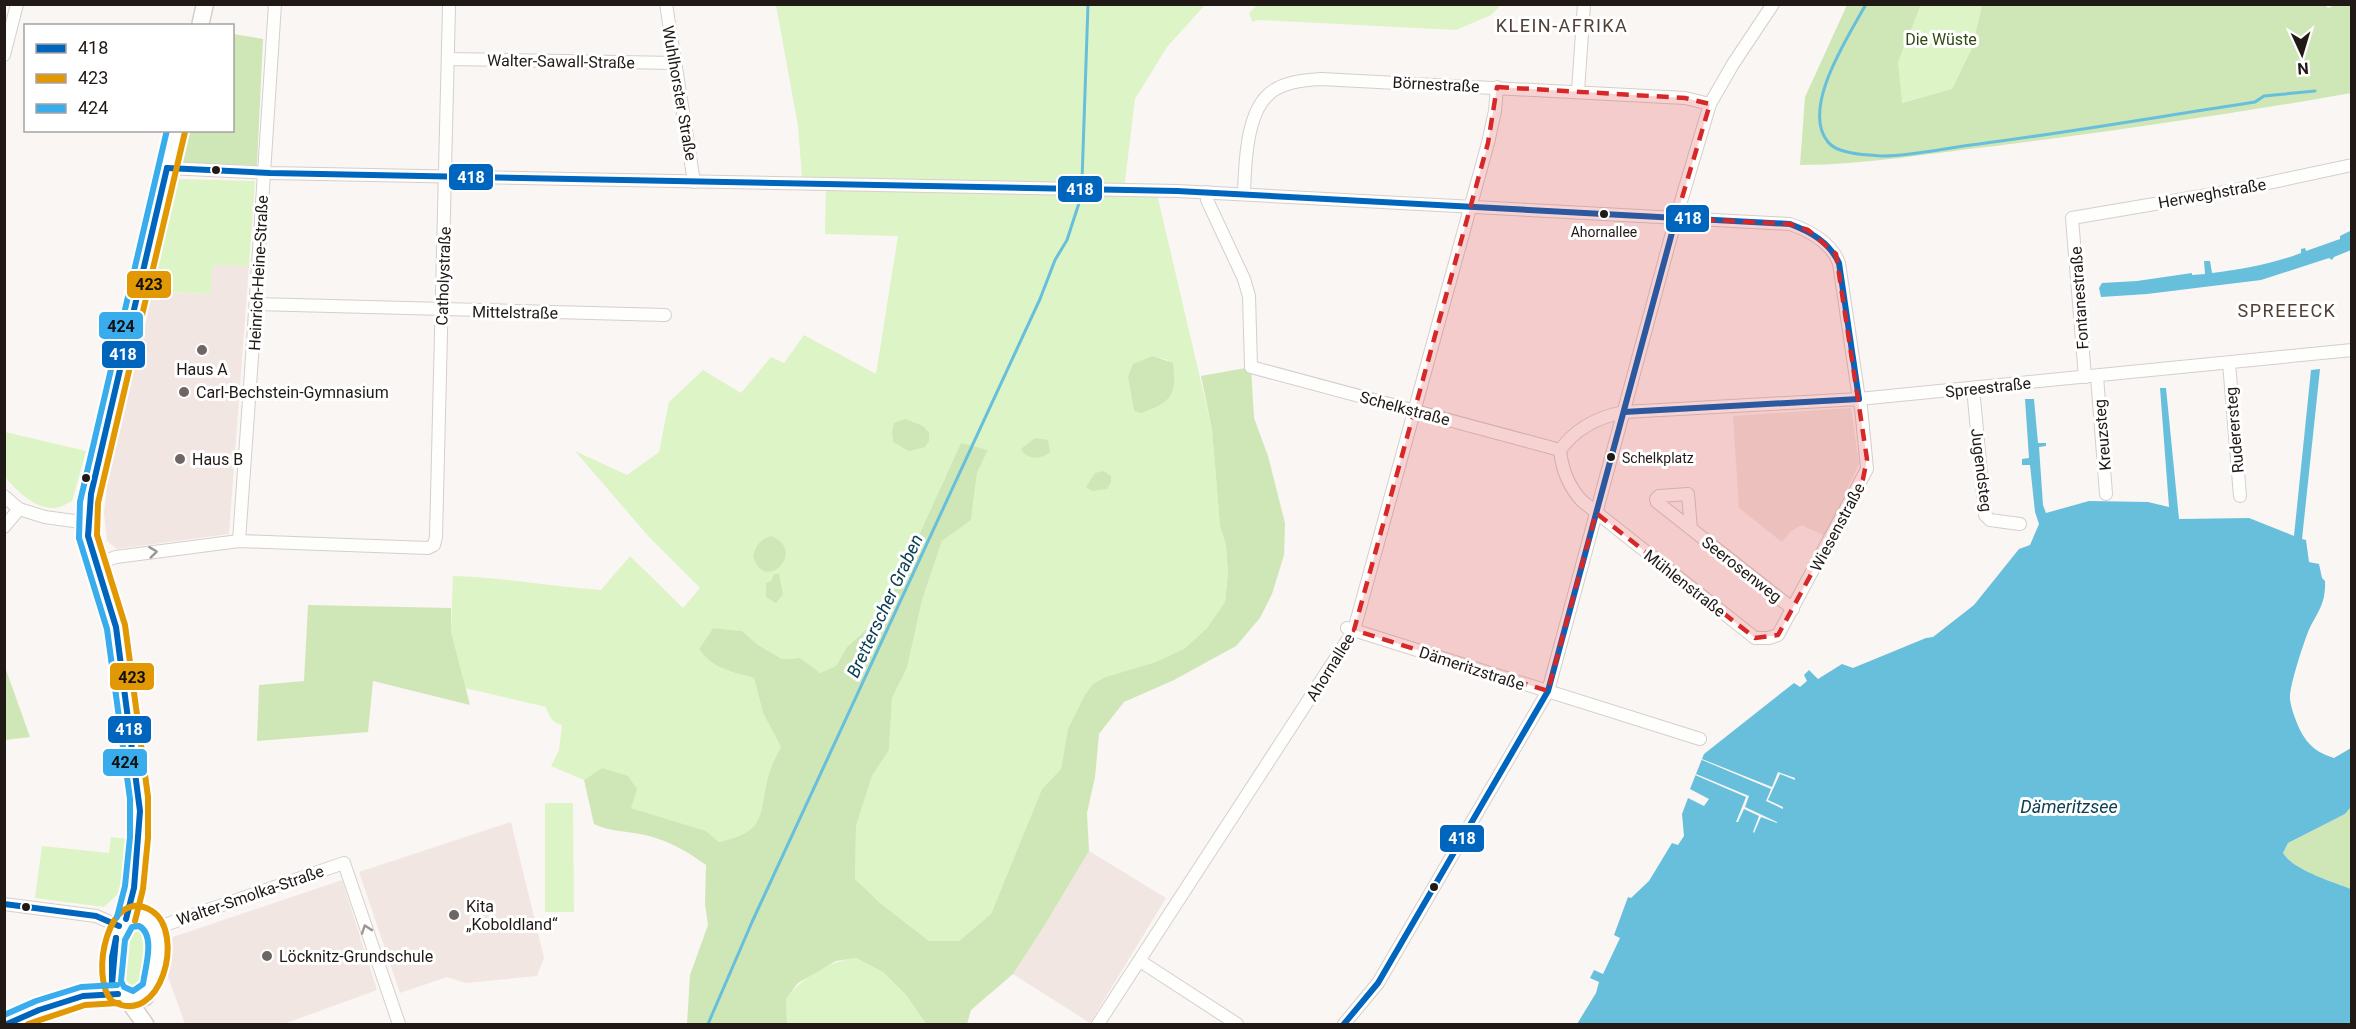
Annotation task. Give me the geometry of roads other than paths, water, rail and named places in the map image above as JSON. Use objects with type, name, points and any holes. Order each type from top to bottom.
[{"type":"main road","points":[[200,24],[205,4]]},
{"type":"main road","points":[[7,1024],[39,1010],[83,996],[123,997],[138,1000],[146,996],[154,982],[158,940],[136,923],[130,897],[134,888],[140,816],[116,627],[88,536],[88,523],[91,494],[176,132]]},
{"type":"main road","points":[[136,923],[116,935],[112,977],[113,987],[135,1008],[145,1024]]},
{"type":"main road","points":[[83,996],[90,989],[112,977]]},
{"type":"main road","points":[[146,996],[149,1024]]},
{"type":"street","points":[[4,55],[17,4]]},
{"type":"street","name":"Heinrich-Heine-Straße","points":[[239,542],[275,4]]},
{"type":"street","name":"Wuhlhorster Straße","points":[[666,4],[694,182]]},
{"type":"street","points":[[1578,91],[1584,4]]},
{"type":"street","points":[[1344,1024],[1378,983],[1548,691],[1676,218],[1710,104],[1768,6]]},
{"type":"street","name":"Catholystraße","points":[[239,542],[428,548],[434,545],[440,448],[449,7]]},
{"type":"street","name":"Walter-Sawall-Straße","points":[[448,59],[675,63]]},
{"type":"street","name":"Börnestraße","points":[[1244,193],[1246,150],[1259,107],[1267,95],[1283,86],[1305,80],[1578,91],[1685,98],[1710,104]]},
{"type":"street","name":"Ahornallee","points":[[1098,1024],[1350,629],[1488,143],[1495,111],[1497,87]]},
{"type":"street","name":"Herweghstraße","points":[[2072,218],[2242,189],[2352,165]]},
{"type":"street","points":[[167,168],[263,173],[1093,188],[1244,193],[1676,218]]},
{"type":"street","name":"Schelkstraße","points":[[1207,192],[1208,201],[1244,279],[1249,296],[1251,367],[1560,450]]},
{"type":"street","name":"Wiesenstraße","points":[[1676,218],[1790,225],[1808,230],[1836,254],[1839,263],[1867,469],[1794,609],[1778,635]]},
{"type":"street","name":"Fontanestraße","points":[[2072,218],[2091,377]]},
{"type":"street","name":"Mittelstraße","points":[[256,304],[665,315]]},
{"type":"street","name":"Spreestraße","points":[[1624,412],[1859,399],[2352,350]]},
{"type":"street","name":"Ruderersteg","points":[[2229,363],[2240,496]]},
{"type":"street","name":"Kreuzsteg","points":[[2091,377],[2106,494]]},
{"type":"street","name":"Jugendsteg","points":[[1973,388],[1985,516],[1990,520],[2020,524]]},
{"type":"street","points":[[1596,513],[1582,501],[1569,484],[1560,450],[1569,438],[1584,427],[1601,418],[1624,412]]},
{"type":"street","points":[[4,496],[19,509],[45,517],[88,523]]},
{"type":"street","points":[[4,526],[19,509]]},
{"type":"street","name":"Mühlenstraße","points":[[1596,513],[1755,638],[1769,638],[1778,635]]},
{"type":"street","name":"Seerosenweg","points":[[1691,529],[1794,609]]},
{"type":"street","points":[[96,564],[116,557],[239,542]]},
{"type":"street","name":"Dämeritzstraße","points":[[1350,629],[1700,738]]},
{"type":"street","name":"Walter-Smolka-Straße","points":[[136,923],[344,863],[399,1024]]},
{"type":"street","points":[[4,904],[136,923]]},
{"type":"street","points":[[1140,961],[1237,1024]]},
{"type":"water","points":[[2350,231],[2351,250],[2332,260],[2329,258],[2261,280],[2147,294],[2101,297],[2099,288],[2102,283],[2137,281],[2192,273],[2192,275],[2205,274],[2204,261],[2210,261],[2212,273],[2257,266],[2301,253],[2301,249],[2305,248],[2306,251],[2340,239],[2340,236]]},
{"type":"water","name":"Dämeritzsee","points":[[2320,369],[2302,539],[2306,540],[2309,562],[2319,564],[2322,578],[2325,581],[2325,589],[2320,608],[2308,632],[2300,656],[2290,699],[2300,730],[2314,748],[2334,758],[2351,748],[2351,807],[2345,814],[2288,843],[2283,853],[2304,870],[2351,889],[2351,1024],[1577,1024],[1596,993],[1599,982],[1590,978],[1594,970],[1603,974],[1620,938],[1614,935],[1628,897],[1631,898],[1649,881],[1672,843],[1678,845],[1684,836],[1682,814],[1688,798],[1704,806],[1709,799],[1690,789],[1704,754],[1794,683],[1800,687],[1807,681],[1804,675],[1809,670],[1818,679],[1842,664],[1853,668],[1933,637],[1974,605],[2019,549],[2030,545],[2039,524],[2035,512],[2030,465],[2022,465],[2022,459],[2029,458],[2025,399],[2034,399],[2038,443],[2046,443],[2046,446],[2039,447],[2043,505],[2046,513],[2089,501],[2148,502],[2169,507],[2160,388],[2166,388],[2179,519],[2249,518],[2294,536],[2311,370]]},
{"type":"waterway","name":"Bretterscher Graben","points":[[1082,181],[1088,4]]},
{"type":"waterway","points":[[1866,4],[1830,72],[1823,92],[1820,111],[1821,128],[1828,142],[1839,150],[1854,154],[1895,156],[1919,153],[2255,102],[2264,96],[2315,91]]},
{"type":"waterway","name":"Bretterscher Graben","points":[[708,1024],[752,922],[1040,299],[1055,260],[1067,240],[1081,197]]},
{"type":"place","name":"Ahornallee","points":[[1604,214]]},
{"type":"place","name":"Haus A","points":[[202,350]]},
{"type":"place","name":"Carl-Bechstein-Gymnasium","points":[[184,392]]},
{"type":"place","name":"Schelkplatz","points":[[1611,457]]},
{"type":"place","name":"Haus B","points":[[180,459]]},
{"type":"place","name":"Kita „Koboldland“","points":[[454,915]]},
{"type":"place","name":"Löcknitz-Grundschule","points":[[267,956]]},
{"type":"district","name":"KLEIN-AFRIKA","points":[[1562,26]]},
{"type":"district","name":"SPREEECK","points":[[2287,311]]},
{"type":"park label","name":"Die Wüste","points":[[1941,39]]}]
